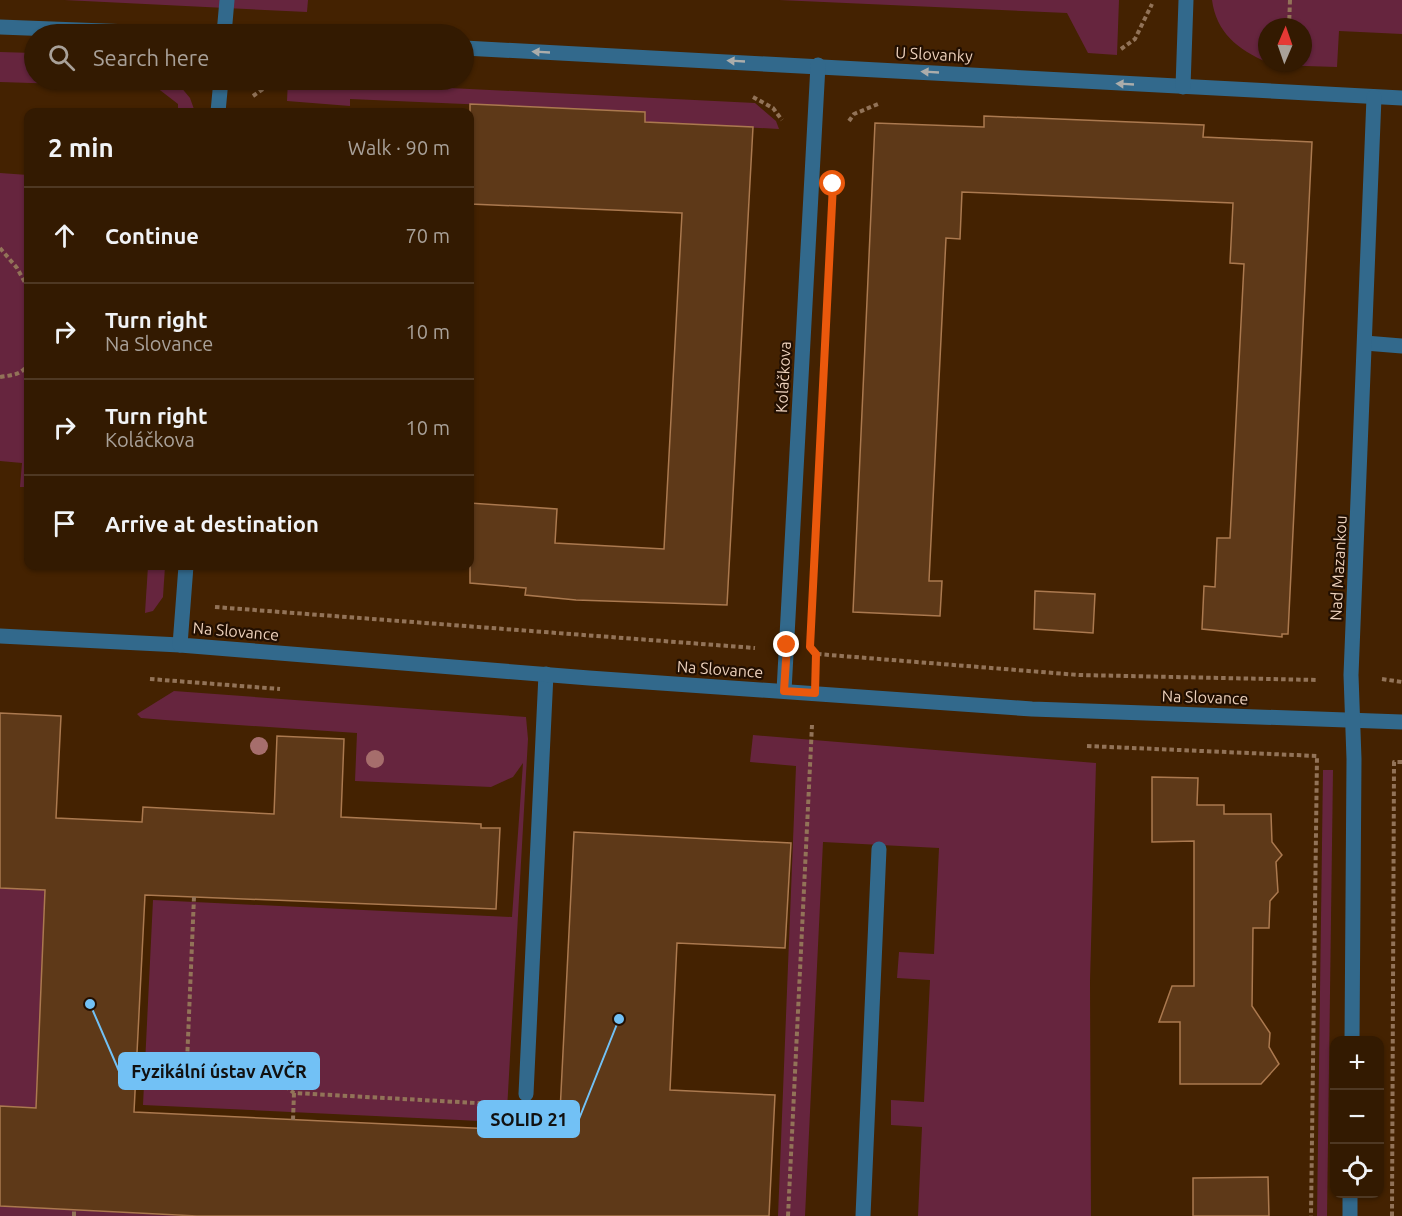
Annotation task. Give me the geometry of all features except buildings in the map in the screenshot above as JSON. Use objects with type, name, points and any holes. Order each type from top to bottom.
[{"type":"street","points":[[225,24],[227,0]]},
{"type":"street","points":[[1183,87],[1186,0]]},
{"type":"street","points":[[0,27],[24,28]]},
{"type":"street","name":"U Slovanky","points":[[474,48],[818,65],[1402,99]]},
{"type":"street","name":"Koláčkova","points":[[784,691],[818,65]]},
{"type":"street","points":[[218,108],[220,90]]},
{"type":"street","name":"Nad Mazankou","points":[[1352,1036],[1353,720],[1351,675],[1374,97]]},
{"type":"street","points":[[1365,343],[1402,346]]},
{"type":"street","points":[[180,645],[186,570]]},
{"type":"street","name":"Na Slovance","points":[[0,636],[180,645],[1032,709],[1402,722]]},
{"type":"street","points":[[526,1095],[546,674]]},
{"type":"street","points":[[863,1216],[879,849]]},
{"type":"street","points":[[1350,1198],[1350,1216]]},
{"type":"path","points":[[1121,49],[1135,39],[1153,0]]},
{"type":"path","points":[[1289,18],[1290,0]]},
{"type":"path","points":[[250,104],[253,95],[261,90]]},
{"type":"path","points":[[752,96],[773,108],[783,123]]},
{"type":"path","points":[[843,130],[854,114],[884,101]]},
{"type":"path","points":[[0,248],[17,268],[24,281]]},
{"type":"path","points":[[0,376],[15,375],[24,369]]},
{"type":"path","points":[[216,607],[758,648]]},
{"type":"path","points":[[788,1216],[815,693],[816,654],[810,647]]},
{"type":"path","points":[[816,654],[1079,675],[1316,682],[1325,674]]},
{"type":"path","points":[[1373,676],[1402,682]]},
{"type":"path","points":[[800,724],[824,726]]},
{"type":"path","points":[[1075,745],[1317,756],[1311,1216]]},
{"type":"path","points":[[1392,1216],[1394,762],[1402,762]]},
{"type":"path","points":[[194,897],[187,1062],[258,1066],[294,1093],[502,1105]]},
{"type":"path","points":[[293,1120],[294,1093]]},
{"type":"path","points":[[74,1210],[74,1216]]},
{"type":"shaded area","points":[[64,0],[308,0],[307,12]]},
{"type":"shaded area","points":[[779,0],[1119,0],[1117,55],[1088,53],[1067,13]]},
{"type":"shaded area","points":[[1212,0],[1402,0],[1402,34],[1339,31],[1337,67],[1312,66],[1312,18],[1258,18],[1258,58],[1238,46],[1230,38],[1218,22]]},
{"type":"shaded area","points":[[0,52],[24,53],[24,83],[0,82]]},
{"type":"shaded area","points":[[474,89],[755,103],[776,121],[779,129],[645,122],[645,112],[350,99],[350,106],[287,101],[288,90]]},
{"type":"shaded area","points":[[160,90],[183,90],[190,98],[194,108],[178,108],[178,104]]},
{"type":"shaded area","points":[[0,173],[24,175],[24,487],[20,487],[22,463],[0,461]]},
{"type":"shaded area","points":[[148,570],[165,570],[163,597],[153,611],[145,613]]},
{"type":"shaded area","points":[[174,691],[526,717],[528,739],[501,1216],[501,1122],[143,1105],[153,900],[512,917],[523,763],[513,777],[491,787],[355,781],[357,733],[141,718],[137,714]]},
{"type":"shaded area","points":[[753,735],[1096,763],[1090,981],[1091,1216],[918,1216],[922,1127],[891,1125],[891,1100],[924,1102],[930,980],[897,978],[899,952],[934,954],[939,848],[823,842],[805,1216],[778,1216],[796,766],[750,762]]},
{"type":"shaded area","points":[[1323,770],[1333,770],[1327,1216],[1317,1216]]},
{"type":"shaded area","points":[[0,888],[46,890],[36,1108],[0,1106]]},
{"type":"shaded area","points":[[0,1206],[189,1216],[0,1216]]},
{"type":"place","name":"Fyzikální ústav AVČR","points":[[90,1004]]},
{"type":"place","name":"SOLID 21","points":[[619,1019]]},
{"type":"route","points":[[787,645],[784,691],[815,693],[816,654],[810,647],[833,184]]}]
